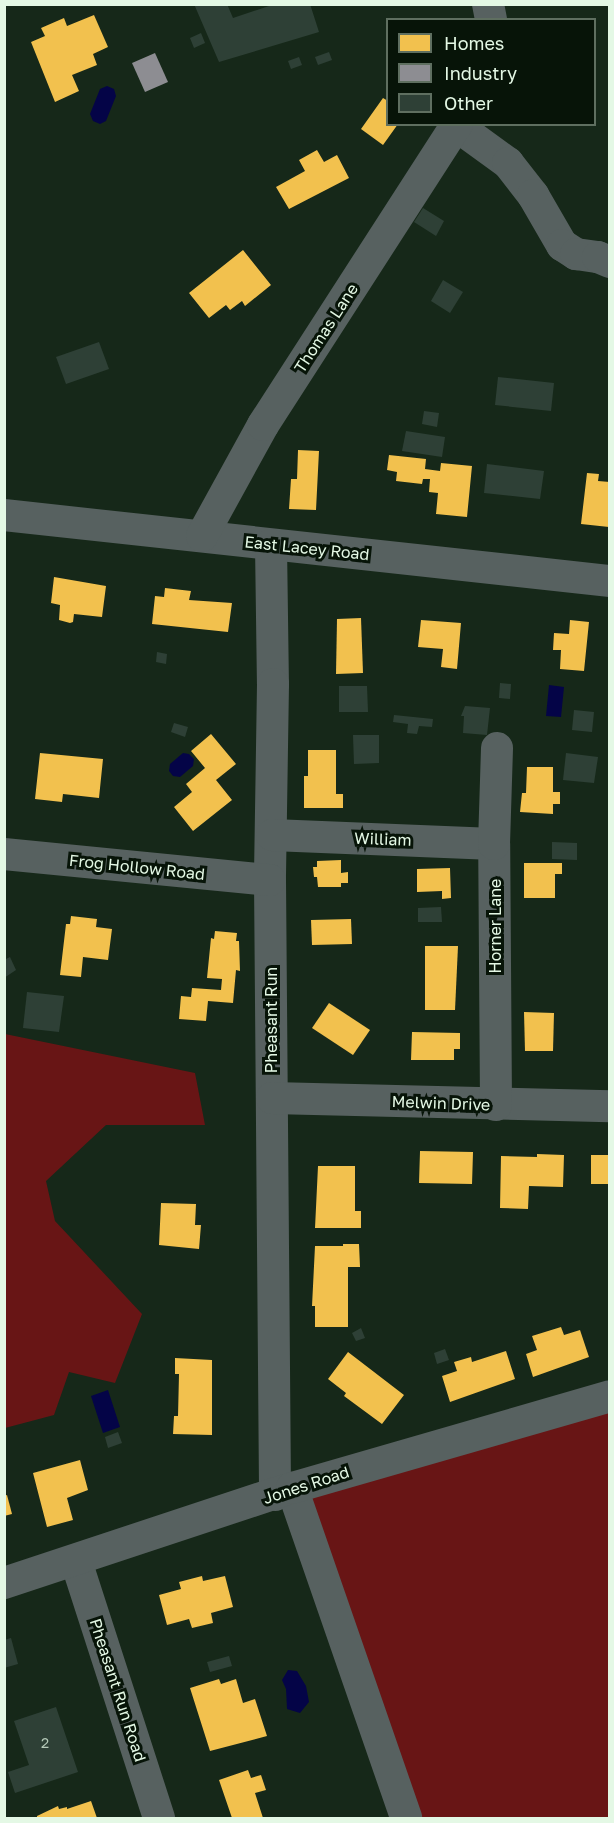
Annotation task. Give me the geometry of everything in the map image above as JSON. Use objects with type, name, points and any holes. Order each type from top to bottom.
[{"type":"street","name":"Thomas Lane","points":[[201,536],[263,425],[456,126]]},
{"type":"street","points":[[458,126],[508,163],[533,195],[562,245],[576,254],[598,257],[609,262]]},
{"type":"street","name":"East Lacey Road","points":[[4,515],[609,581]]},
{"type":"street","name":"Pheasant Run","points":[[271,544],[272,1098],[284,1492],[406,1818]]},
{"type":"street","name":"Horner Lane","points":[[496,1105],[494,844],[497,747]]},
{"type":"street","name":"William","points":[[272,835],[494,844]]},
{"type":"street","name":"Frog Hollow Road","points":[[4,854],[270,880]]},
{"type":"street","name":"Melwin Drive","points":[[272,1098],[609,1107]]},
{"type":"street","name":"Jones Road","points":[[4,1583],[284,1492],[609,1396]]},
{"type":"street","name":"Pheasant Run Road","points":[[76,1561],[159,1818]]},
{"type":"shaded area","points":[[107,86],[114,89],[116,96],[106,121],[100,124],[93,121],[90,114],[100,89]]},
{"type":"shaded area","points":[[549,685],[564,687],[561,717],[546,716]]},
{"type":"shaded area","points":[[183,753],[189,754],[194,759],[193,766],[180,777],[173,776],[169,771],[170,764]]},
{"type":"shaded area","points":[[5,1034],[195,1073],[205,1125],[106,1125],[46,1181],[55,1221],[142,1314],[115,1383],[69,1372],[54,1415],[5,1428]]},
{"type":"shaded area","points":[[108,1390],[120,1427],[103,1433],[91,1396]]},
{"type":"shaded area","points":[[609,1397],[609,1818],[395,1818],[283,1491]]},
{"type":"shaded area","points":[[288,1670],[297,1671],[306,1686],[309,1702],[300,1713],[287,1709],[286,1689],[282,1680]]},
{"type":"building: Homes","points":[[94,15],[108,47],[93,54],[97,65],[72,75],[79,91],[55,102],[31,42],[45,36],[41,28],[64,18],[67,26]]},
{"type":"building: Homes","points":[[383,98],[386,100],[386,126],[397,126],[383,145],[361,129]]},
{"type":"building: Homes","points":[[317,150],[324,162],[337,155],[349,178],[289,209],[276,187],[305,171],[299,160]]},
{"type":"building: Homes","points":[[243,250],[271,285],[245,306],[242,301],[230,310],[226,305],[209,318],[189,293]]},
{"type":"building: Homes","points":[[298,450],[319,451],[316,510],[289,509],[291,479],[297,479]]},
{"type":"building: Homes","points":[[389,455],[426,459],[425,469],[440,471],[441,463],[472,466],[467,517],[436,514],[438,493],[429,492],[430,479],[423,479],[422,484],[396,481],[397,472],[387,470]]},
{"type":"building: Homes","points":[[587,473],[599,474],[598,481],[610,482],[609,527],[581,524]]},
{"type":"building: Homes","points":[[54,577],[106,586],[102,617],[74,614],[73,622],[59,620],[60,605],[51,603]]},
{"type":"building: Homes","points":[[165,588],[191,591],[189,600],[232,603],[228,632],[152,624],[155,596],[164,597]]},
{"type":"building: Homes","points":[[361,618],[363,673],[336,674],[337,619]]},
{"type":"building: Homes","points":[[421,620],[461,623],[457,669],[441,667],[443,649],[418,647]]},
{"type":"building: Homes","points":[[570,620],[589,622],[584,671],[560,669],[561,650],[553,650],[554,633],[569,634]]},
{"type":"building: Homes","points":[[211,734],[236,764],[216,780],[232,800],[193,831],[174,807],[192,792],[186,784],[205,768],[191,751]]},
{"type":"building: Homes","points":[[308,750],[336,750],[336,794],[343,794],[343,808],[304,808],[304,776],[308,776]]},
{"type":"building: Homes","points":[[40,753],[103,759],[99,798],[63,794],[62,802],[35,799]]},
{"type":"building: Homes","points":[[527,767],[553,767],[553,792],[560,792],[560,804],[553,804],[553,814],[520,812],[522,793],[526,793]]},
{"type":"building: Homes","points":[[341,860],[341,873],[348,872],[348,883],[341,883],[341,887],[318,887],[313,867],[317,867],[317,861]]},
{"type":"building: Homes","points":[[524,863],[562,863],[562,874],[555,874],[555,898],[524,898]]},
{"type":"building: Homes","points":[[450,868],[451,898],[442,899],[442,891],[417,892],[417,869]]},
{"type":"building: Homes","points":[[71,916],[97,919],[96,927],[112,929],[108,960],[83,957],[81,977],[60,975],[66,924],[70,924]]},
{"type":"building: Homes","points":[[351,919],[352,944],[312,945],[311,920]]},
{"type":"building: Homes","points":[[215,931],[237,933],[236,941],[239,941],[240,971],[236,970],[233,1003],[208,1001],[206,1021],[179,1019],[181,996],[191,997],[192,988],[221,990],[222,979],[207,978],[211,938],[214,939]]},
{"type":"building: Homes","points":[[425,946],[458,946],[455,1010],[425,1010]]},
{"type":"building: Homes","points":[[329,1003],[370,1030],[353,1055],[312,1028]]},
{"type":"building: Homes","points":[[524,1012],[554,1013],[553,1051],[525,1051]]},
{"type":"building: Homes","points":[[412,1032],[460,1033],[460,1049],[454,1049],[454,1060],[411,1060]]},
{"type":"building: Homes","points":[[420,1151],[473,1152],[472,1184],[419,1183]]},
{"type":"building: Homes","points":[[537,1154],[564,1155],[563,1187],[529,1186],[528,1209],[500,1208],[501,1156],[537,1157]]},
{"type":"building: Homes","points":[[591,1155],[610,1155],[610,1184],[591,1184]]},
{"type":"building: Homes","points":[[318,1166],[355,1166],[355,1211],[361,1211],[361,1228],[315,1228]]},
{"type":"building: Homes","points":[[161,1203],[196,1204],[195,1225],[201,1225],[199,1249],[159,1245]]},
{"type":"building: Homes","points":[[343,1244],[359,1244],[360,1267],[348,1267],[348,1327],[315,1327],[315,1306],[312,1306],[315,1246],[343,1246]]},
{"type":"building: Homes","points":[[561,1327],[564,1335],[580,1330],[589,1357],[533,1377],[526,1354],[537,1350],[532,1336]]},
{"type":"building: Homes","points":[[506,1351],[515,1379],[450,1402],[442,1376],[457,1371],[454,1362],[471,1357],[472,1362]]},
{"type":"building: Homes","points":[[348,1352],[404,1395],[382,1424],[344,1396],[346,1393],[328,1379]]},
{"type":"building: Homes","points":[[175,1358],[212,1360],[212,1435],[173,1434],[174,1416],[178,1416],[179,1374],[175,1374]]},
{"type":"building: Homes","points":[[80,1460],[88,1490],[67,1498],[73,1520],[47,1527],[33,1473]]},
{"type":"building: Homes","points":[[7,1495],[12,1514],[4,1516],[4,1496]]},
{"type":"building: Homes","points":[[202,1576],[203,1581],[225,1576],[233,1607],[211,1613],[213,1623],[192,1628],[189,1619],[167,1625],[159,1595],[181,1589],[179,1582]]},
{"type":"building: Homes","points":[[219,1679],[221,1684],[236,1679],[243,1703],[255,1699],[267,1736],[210,1751],[190,1688]]},
{"type":"building: Homes","points":[[248,1770],[251,1778],[261,1775],[266,1790],[255,1793],[263,1818],[232,1818],[219,1780]]},
{"type":"building: Homes","points":[[91,1801],[97,1818],[37,1818],[58,1806],[59,1809],[67,1807],[67,1809]]},
{"type":"building: Industry","points":[[155,53],[168,82],[145,92],[132,63]]},
{"type":"building: Other","points":[[194,4],[227,4],[233,18],[275,4],[310,4],[319,32],[219,62]]},
{"type":"building: Other","points":[[201,33],[205,43],[194,48],[190,38]]},
{"type":"building: Other","points":[[329,52],[332,60],[318,65],[315,57]]},
{"type":"building: Other","points":[[299,57],[302,65],[291,69],[288,61]]},
{"type":"building: Other","points":[[423,208],[444,221],[436,236],[414,222]]},
{"type":"building: Other","points":[[443,280],[463,292],[450,313],[431,301]]},
{"type":"building: Other","points":[[99,342],[109,369],[66,384],[56,357]]},
{"type":"building: Other","points":[[498,377],[554,383],[551,411],[495,405]]},
{"type":"building: Other","points":[[424,411],[439,413],[437,427],[422,424]]},
{"type":"building: Other","points":[[406,431],[445,437],[442,457],[402,451]]},
{"type":"building: Other","points":[[487,464],[544,471],[540,499],[484,493]]},
{"type":"building: Other","points":[[157,652],[167,654],[166,664],[156,662]]},
{"type":"building: Other","points":[[500,683],[511,684],[510,699],[499,698]]},
{"type":"building: Other","points":[[339,686],[367,686],[368,712],[339,712]]},
{"type":"building: Other","points":[[465,706],[490,708],[487,735],[463,733],[464,716],[461,716]]},
{"type":"building: Other","points":[[574,710],[594,712],[592,732],[572,730]]},
{"type":"building: Other","points":[[394,715],[433,719],[432,727],[419,726],[417,734],[407,733],[408,724],[393,722]]},
{"type":"building: Other","points":[[174,723],[188,727],[185,737],[171,732]]},
{"type":"building: Other","points":[[353,735],[379,735],[379,763],[354,764]]},
{"type":"building: Other","points":[[566,753],[598,757],[594,783],[563,780]]},
{"type":"building: Other","points":[[552,842],[577,843],[577,860],[552,859]]},
{"type":"building: Other","points":[[441,907],[442,922],[418,922],[418,908]]},
{"type":"building: Other","points":[[10,957],[16,970],[4,978],[4,960]]},
{"type":"building: Other","points":[[27,992],[64,996],[59,1032],[23,1028]]},
{"type":"building: Other","points":[[361,1328],[365,1338],[356,1341],[352,1333]]},
{"type":"building: Other","points":[[445,1349],[449,1360],[437,1364],[434,1353]]},
{"type":"building: Other","points":[[118,1432],[122,1443],[108,1448],[105,1437]]},
{"type":"building: Other","points":[[11,1638],[18,1664],[4,1668],[4,1640]]},
{"type":"building: Other","points":[[229,1656],[232,1666],[210,1672],[207,1662]]},
{"type":"building: Other","points":[[56,1707],[78,1772],[15,1793],[8,1772],[29,1765],[14,1721]]}]
